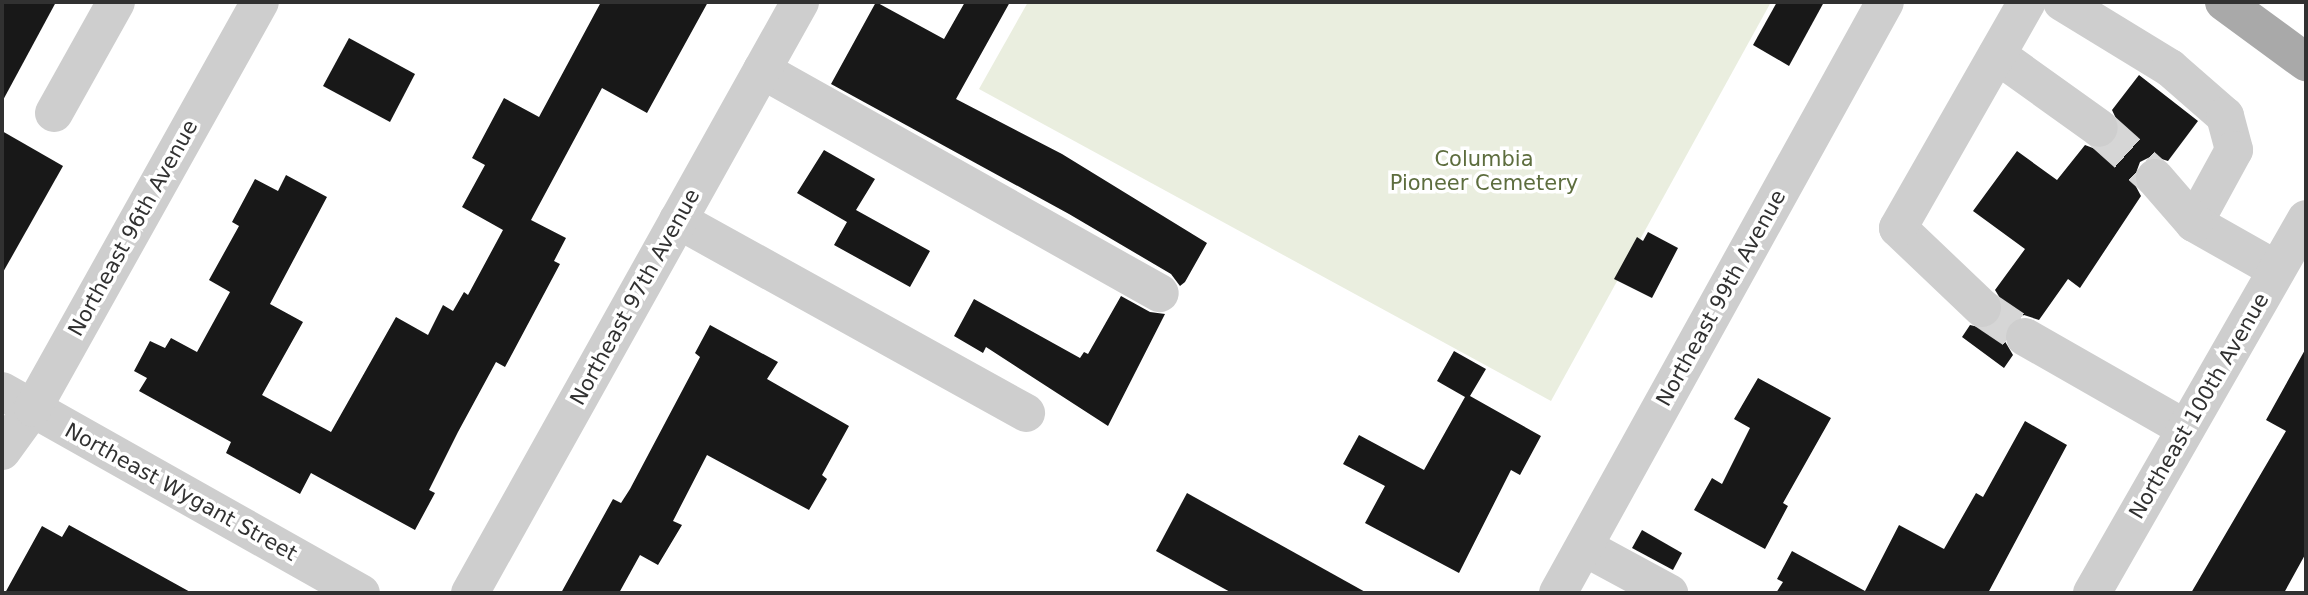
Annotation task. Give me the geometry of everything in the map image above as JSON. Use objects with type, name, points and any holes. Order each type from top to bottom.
[{"type":"main road","points":[[2224,2],[2306,62]]},
{"type":"street","points":[[54,113],[116,2]]},
{"type":"street","name":"Northeast 96th Avenue","points":[[2,450],[17,400],[260,2]]},
{"type":"street","name":"Northeast 97th Avenue","points":[[470,593],[800,2]]},
{"type":"street","name":"Northeast 99th Avenue","points":[[1558,593],[1885,2]]},
{"type":"street","points":[[1982,308],[1898,228],[2027,2]]},
{"type":"street","points":[[2062,2],[2170,68],[2225,116],[2234,150],[2194,223]]},
{"type":"street","points":[[1997,55],[2099,128]]},
{"type":"street","points":[[762,70],[1160,293]]},
{"type":"street","points":[[2155,178],[2194,223],[2277,270]]},
{"type":"street","name":"Northeast 100th Avenue","points":[[2092,593],[2306,219]]},
{"type":"street","points":[[678,220],[1026,413]]},
{"type":"street","points":[[2025,337],[2186,429]]},
{"type":"street","name":"Northeast Wygant Street","points":[[17,400],[361,593]]},
{"type":"street","points":[[1584,547],[1669,593]]},
{"type":"green space","name":"Columbia Pioneer Cemetery","points":[[1028,2],[1771,2],[1551,401],[979,89]]},
{"type":"building","points":[[2,2],[56,2],[2,102]]},
{"type":"building","points":[[601,2],[708,2],[647,113],[602,88],[531,220],[566,238],[554,261],[560,264],[505,367],[496,362],[429,490],[435,493],[415,530],[311,473],[300,494],[226,453],[231,442],[139,391],[147,378],[134,371],[150,341],[165,348],[171,338],[197,352],[230,292],[209,280],[239,226],[232,222],[255,179],[278,191],[286,175],[327,197],[270,304],[303,322],[262,395],[331,432],[396,317],[428,335],[443,305],[453,311],[464,292],[468,295],[503,230],[462,207],[485,165],[472,158],[504,98],[539,117]]},
{"type":"building","points":[[876,2],[944,39],[965,2],[1010,2],[956,99],[1062,154],[1207,243],[1185,282],[1180,286],[1171,274],[1069,214],[831,84]]},
{"type":"building","points":[[1777,2],[1824,2],[1789,66],[1753,45]]},
{"type":"building","points":[[349,38],[415,74],[390,122],[323,86]]},
{"type":"building","points":[[2139,75],[2198,121],[2168,161],[2152,156],[2140,162],[2133,181],[2141,196],[2080,288],[2068,279],[2039,320],[2024,315],[2006,326],[2003,338],[2013,355],[2004,368],[1962,337],[1970,325],[1987,329],[1998,323],[2003,303],[1995,290],[2025,249],[1973,211],[2017,151],[2057,180],[2085,145],[2098,150],[2116,141],[2121,129],[2112,110]]},
{"type":"building","points":[[2,131],[63,166],[2,274]]},
{"type":"building","points":[[824,150],[875,179],[856,210],[930,251],[910,287],[834,245],[847,222],[797,193]]},
{"type":"building","points":[[1648,232],[1678,248],[1652,298],[1614,279],[1637,237],[1643,241]]},
{"type":"building","points":[[1121,296],[1150,312],[1165,314],[1108,426],[986,347],[983,353],[954,336],[974,299],[1080,358],[1084,352],[1088,354]]},
{"type":"building","points":[[710,325],[778,362],[767,379],[849,426],[822,475],[827,479],[809,510],[707,455],[673,521],[682,525],[658,565],[640,555],[619,593],[561,593],[613,499],[621,503],[630,489],[700,357],[695,353]]},
{"type":"building","points":[[2306,348],[2306,553],[2284,593],[2191,593],[2286,431],[2266,420]]},
{"type":"building","points":[[1454,351],[1486,369],[1470,396],[1541,436],[1520,475],[1511,470],[1459,573],[1365,523],[1385,486],[1343,464],[1359,435],[1424,470],[1465,397],[1437,381]]},
{"type":"building","points":[[1758,378],[1831,418],[1783,503],[1788,506],[1765,549],[1694,510],[1712,478],[1722,484],[1750,428],[1734,419]]},
{"type":"building","points":[[2025,421],[2067,445],[1988,593],[1776,593],[1783,582],[1777,579],[1792,551],[1865,591],[1899,525],[1944,549],[1976,493],[1983,497]]},
{"type":"building","points":[[1187,493],[1367,593],[1232,593],[1156,551]]},
{"type":"building","points":[[69,525],[192,593],[5,593],[42,526],[62,537]]},
{"type":"building","points":[[1642,530],[1682,553],[1673,570],[1632,548]]},
{"type":"tunnel","points":[[2099,128],[2155,178]]},
{"type":"tunnel","points":[[1982,308],[2025,337]]}]
